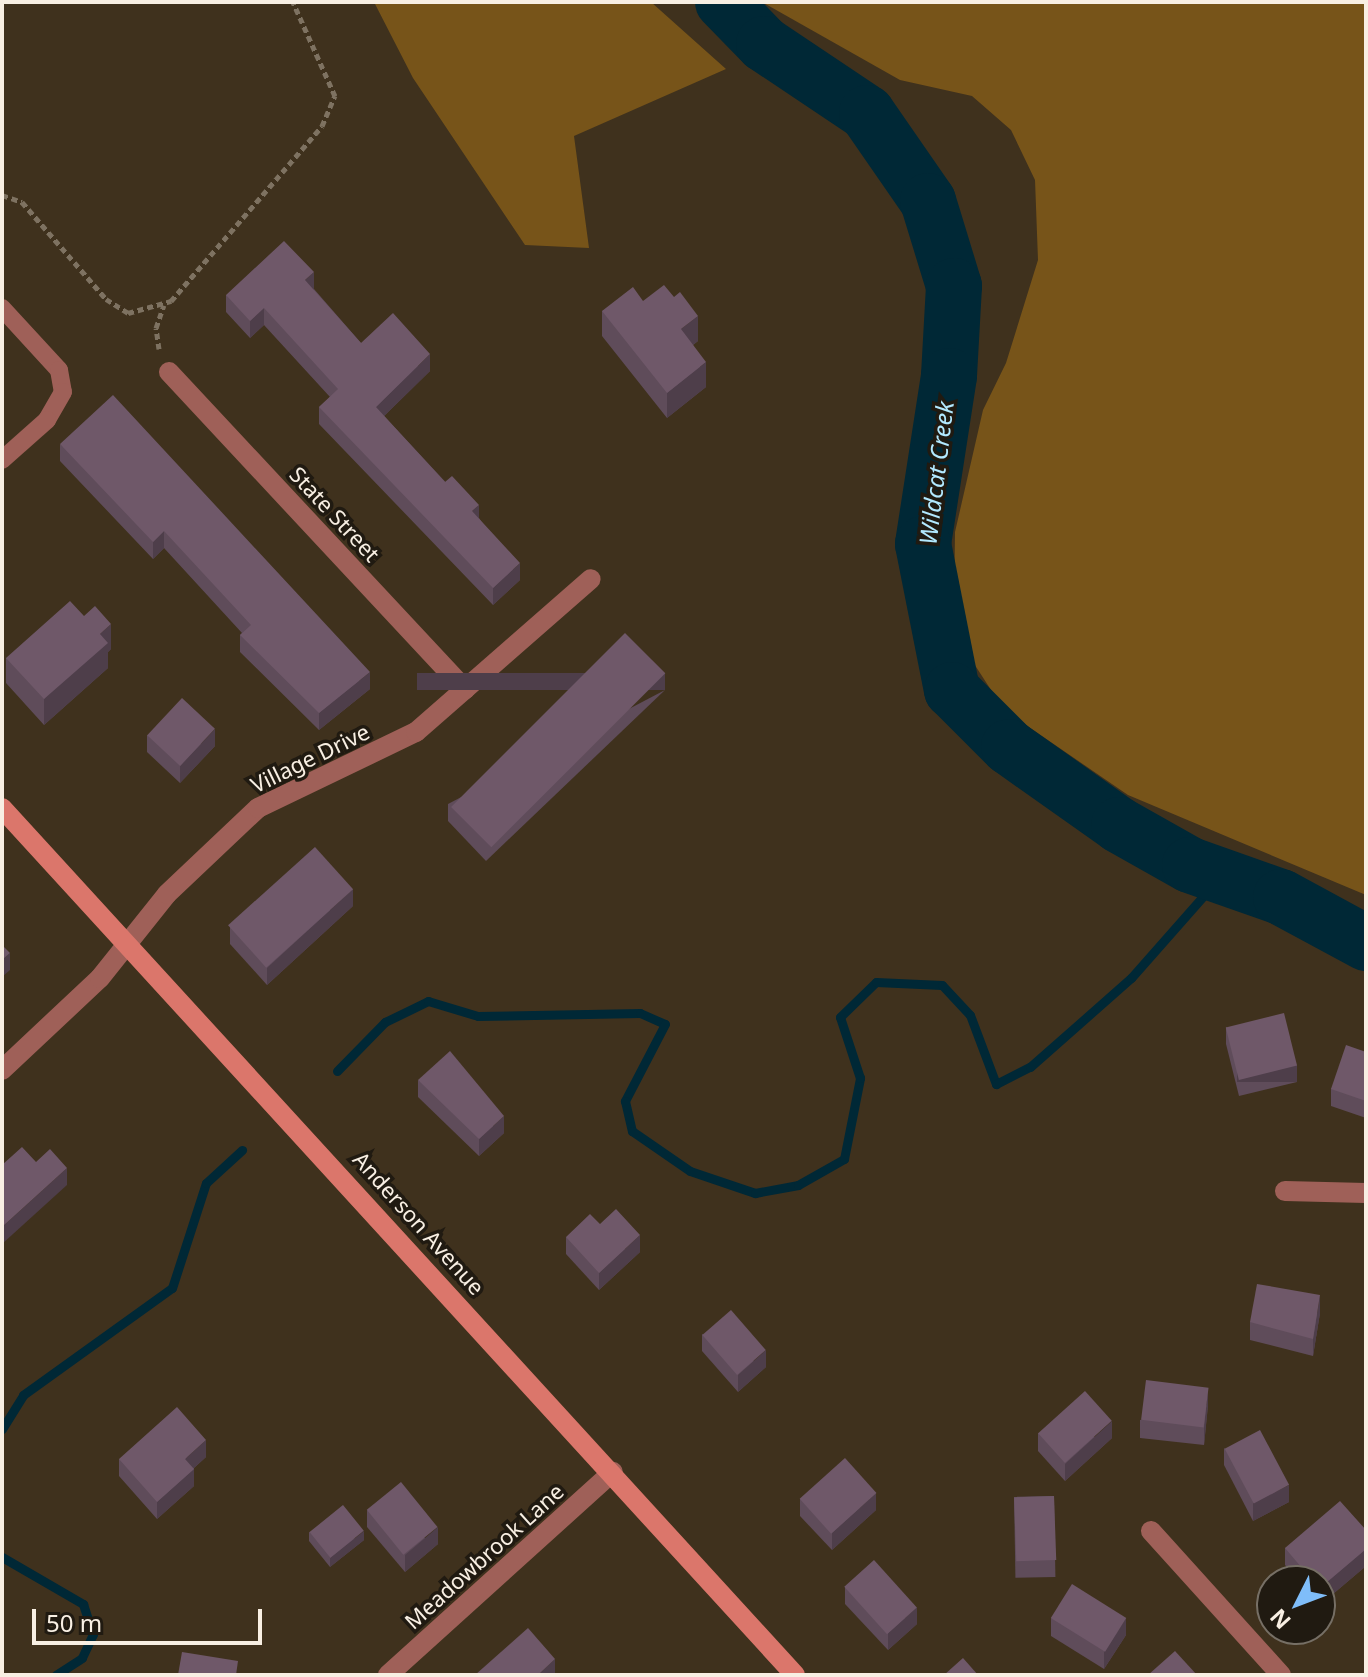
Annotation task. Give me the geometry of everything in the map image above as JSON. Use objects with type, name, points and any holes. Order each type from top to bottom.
[{"type":"main road","name":"Anderson Avenue","points":[[2,808],[127,940],[795,1675]]},
{"type":"street","name":"State Street","points":[[169,372],[465,689]]},
{"type":"street","name":"Village Drive","points":[[2,1070],[100,978],[127,940],[258,808],[416,732],[591,579]]},
{"type":"street","points":[[1285,1191],[1366,1193]]},
{"type":"street","name":"Meadowbrook Lane","points":[[388,1675],[613,1472]]},
{"type":"street","points":[[1151,1531],[1281,1675]]},
{"type":"lane","points":[[2,308],[59,370],[63,392],[47,420],[2,460]]},
{"type":"path","points":[[169,372],[156,328],[165,304],[322,126],[335,96],[293,2]]},
{"type":"path","points":[[2,195],[22,202],[106,299],[128,313],[165,304]]},
{"type":"shaded area","points":[[374,2],[651,2],[726,69],[574,136],[589,248],[525,245],[413,78]]},
{"type":"shaded area","points":[[762,2],[1366,2],[1366,895],[1128,795],[1004,710],[969,656],[954,608],[955,532],[983,410],[1006,363],[1038,260],[1035,180],[1011,130],[972,96],[900,80]]},
{"type":"building","points":[[284,241],[314,272],[305,280],[361,343],[393,313],[430,354],[376,407],[445,482],[452,476],[479,505],[472,511],[520,563],[493,588],[319,407],[338,389],[264,308],[250,321],[226,295]]},
{"type":"building","points":[[664,285],[674,297],[680,292],[698,316],[681,329],[706,362],[667,393],[602,311],[633,287],[643,301]]},
{"type":"building","points":[[113,395],[370,672],[319,713],[240,635],[251,625],[164,531],[153,542],[60,444]]},
{"type":"building","points":[[70,601],[84,616],[95,606],[111,624],[100,634],[108,643],[44,699],[6,658]]},
{"type":"building","points":[[625,633],[665,673],[491,847],[451,807]]},
{"type":"building","points":[[182,698],[215,729],[180,766],[147,735]]},
{"type":"building","points":[[315,847],[353,889],[266,968],[228,925]]},
{"type":"building","points":[[2,945],[10,953],[2,960]]},
{"type":"building","points":[[1284,1013],[1297,1065],[1239,1080],[1226,1028]]},
{"type":"building","points":[[1346,1045],[1366,1052],[1366,1101],[1331,1089]]},
{"type":"building","points":[[450,1051],[504,1116],[479,1139],[418,1080]]},
{"type":"building","points":[[22,1147],[36,1162],[50,1149],[67,1168],[2,1227],[2,1165]]},
{"type":"building","points":[[616,1209],[640,1235],[599,1273],[566,1237],[590,1214],[600,1224]]},
{"type":"building","points":[[1257,1284],[1320,1295],[1313,1339],[1250,1322]]},
{"type":"building","points":[[731,1310],[766,1350],[737,1375],[702,1335]]},
{"type":"building","points":[[1146,1380],[1209,1388],[1204,1427],[1141,1420]]},
{"type":"building","points":[[1085,1391],[1112,1421],[1065,1463],[1038,1433]]},
{"type":"building","points":[[177,1407],[206,1440],[185,1459],[194,1469],[157,1502],[119,1459]]},
{"type":"building","points":[[1260,1430],[1289,1485],[1254,1504],[1225,1449]]},
{"type":"building","points":[[845,1458],[876,1493],[831,1534],[800,1499]]},
{"type":"building","points":[[401,1482],[438,1527],[403,1555],[367,1510]]},
{"type":"building","points":[[1054,1496],[1056,1560],[1016,1561],[1014,1497]]},
{"type":"building","points":[[1340,1501],[1366,1530],[1366,1549],[1336,1574],[1336,1565],[1299,1565],[1285,1548]]},
{"type":"building","points":[[343,1505],[364,1531],[330,1558],[310,1532]]},
{"type":"building","points":[[874,1560],[917,1608],[887,1634],[844,1587]]},
{"type":"building","points":[[1072,1584],[1126,1618],[1105,1652],[1051,1618]]},
{"type":"building","points":[[528,1628],[555,1659],[538,1675],[475,1675]]},
{"type":"building","points":[[1175,1651],[1197,1675],[1148,1675]]},
{"type":"building","points":[[182,1652],[238,1661],[236,1675],[178,1675]]},
{"type":"building","points":[[963,1658],[978,1675],[944,1675]]},
{"type":"waterway","name":"Wildcat Creek","points":[[723,2],[764,44],[867,113],[928,201],[954,286],[949,376],[923,544],[952,690],[1009,747],[1119,825],[1190,865],[1281,897],[1366,943]]},
{"type":"waterway","points":[[337,1071],[385,1022],[428,1001],[478,1016],[640,1013],[665,1024],[625,1101],[632,1131],[690,1171],[755,1193],[798,1185],[844,1159],[860,1078],[840,1017],[876,982],[942,985],[970,1015],[996,1084],[1030,1067],[1131,978],[1221,876]]},
{"type":"waterway","points":[[2,1429],[23,1395],[172,1288],[206,1183],[242,1150]]},
{"type":"waterway","points":[[2,1557],[83,1604],[93,1634],[82,1658],[56,1675]]}]
